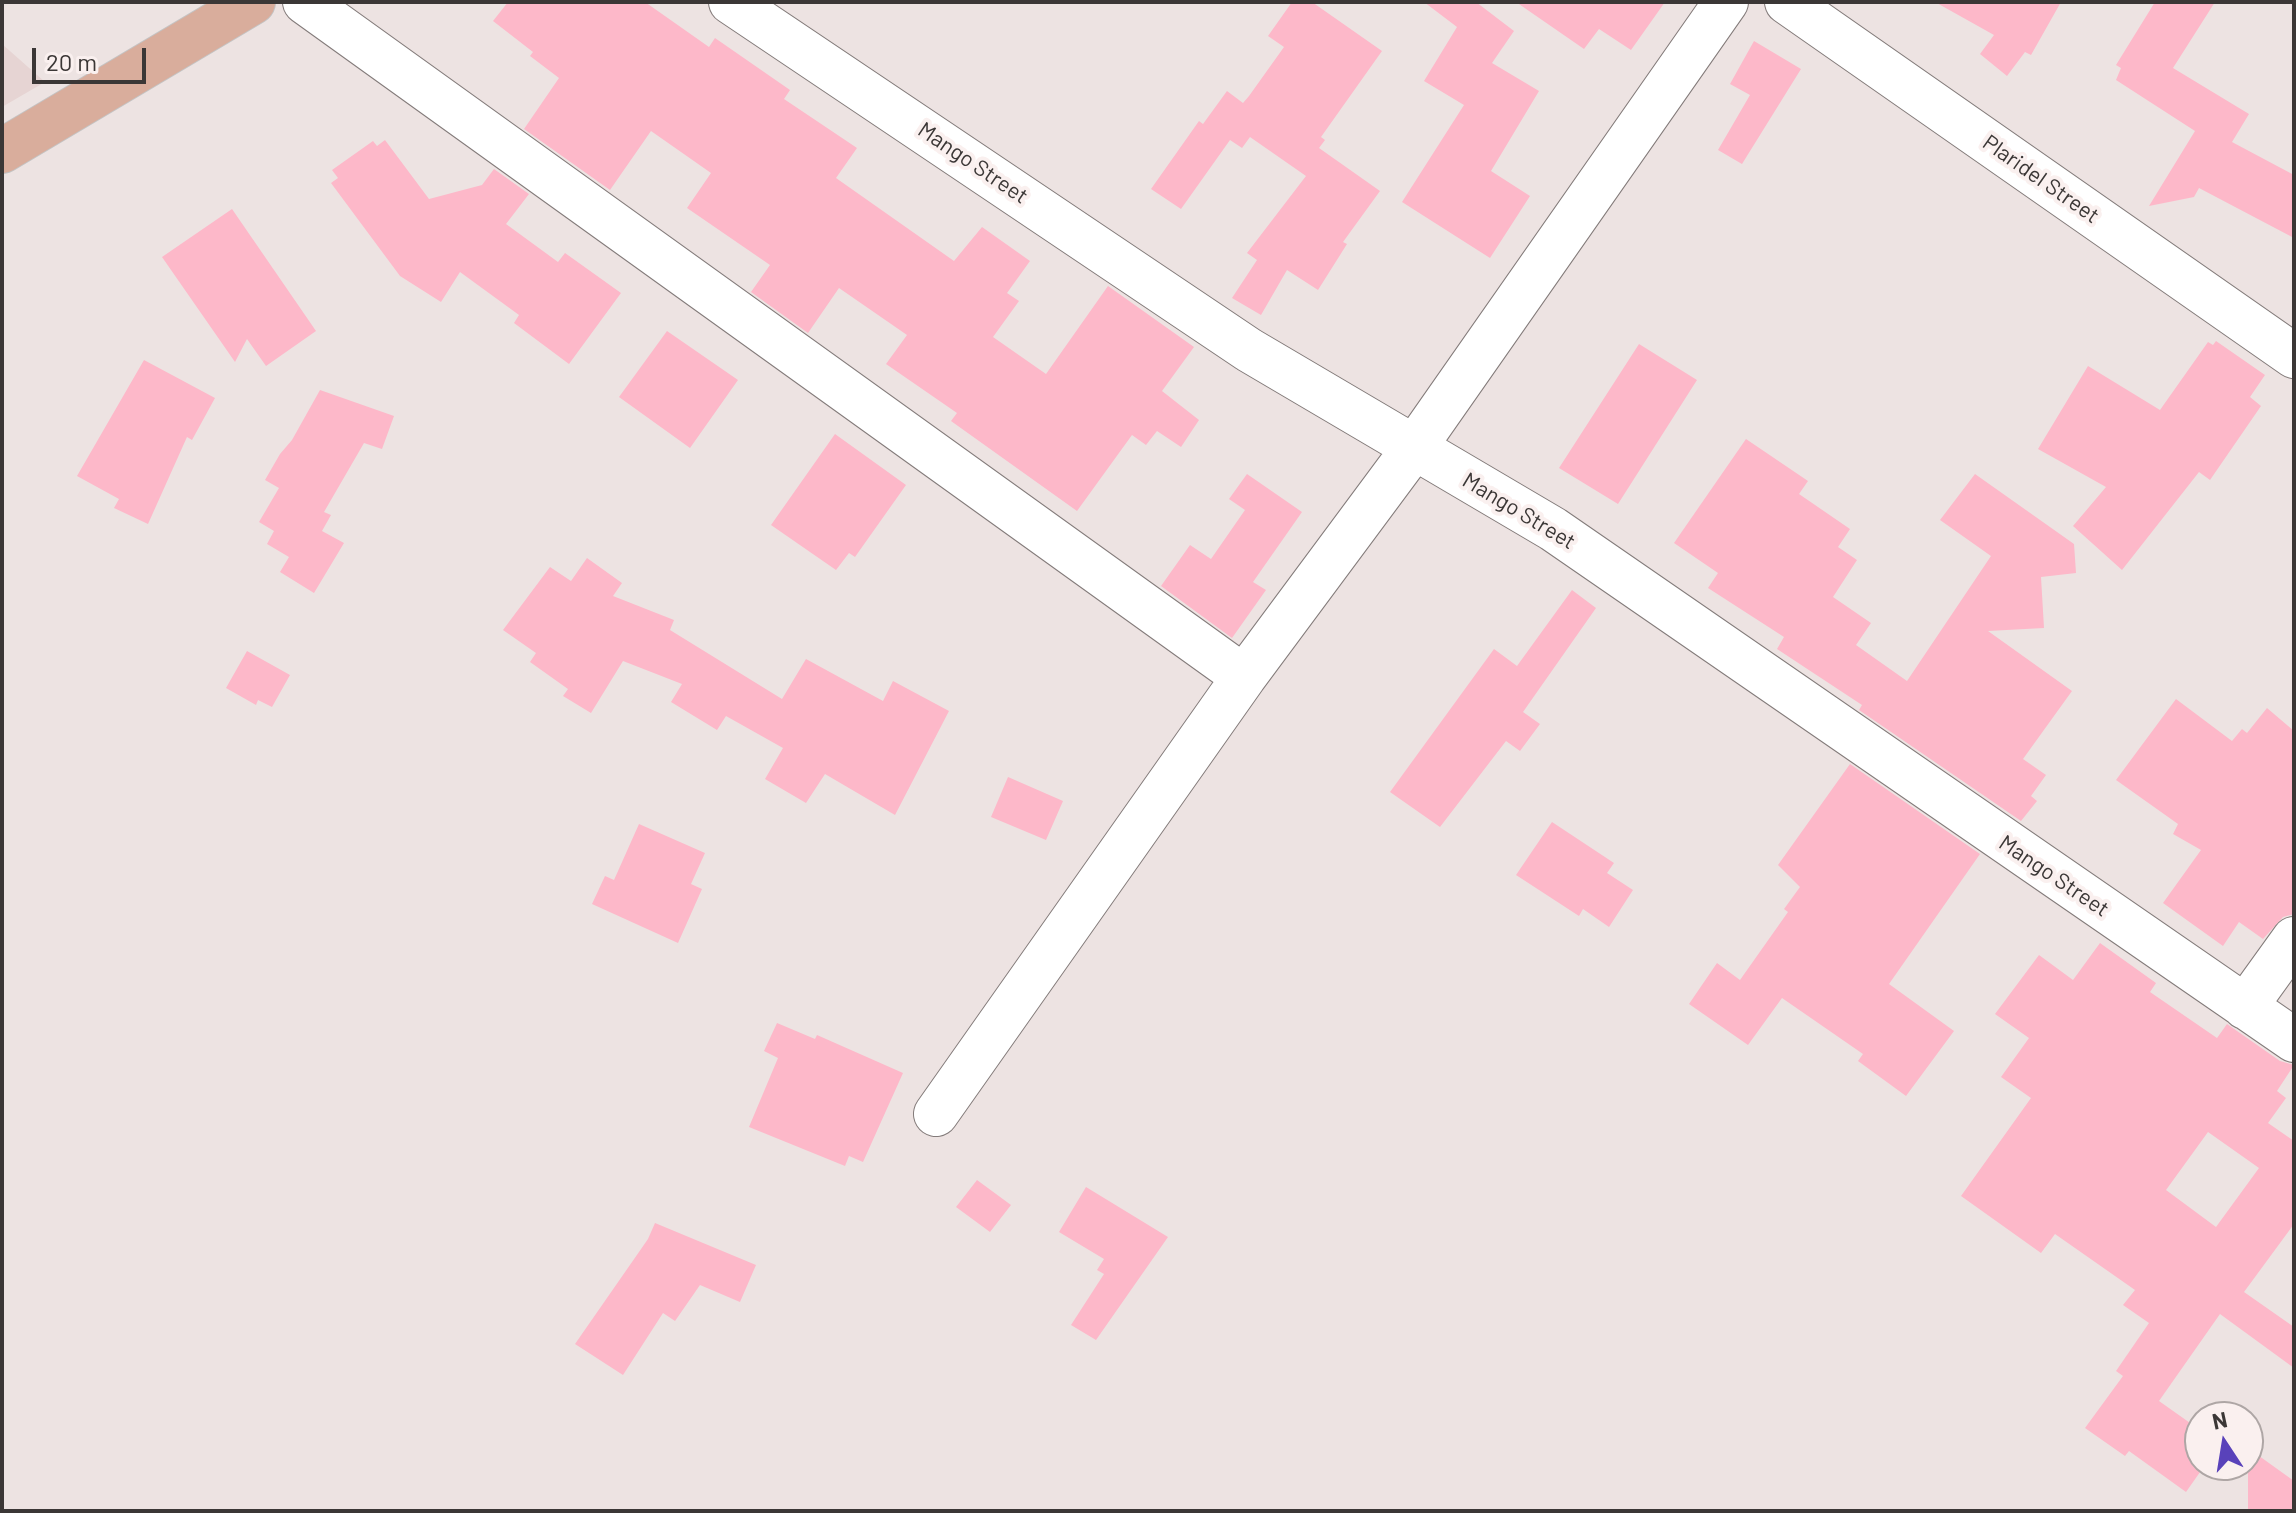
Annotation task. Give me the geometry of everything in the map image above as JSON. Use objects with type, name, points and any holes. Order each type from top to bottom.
[{"type":"main road","points":[[2,151],[253,2]]},
{"type":"street","points":[[305,2],[1244,677]]},
{"type":"street","name":"Mango Street","points":[[731,2],[1249,350],[1553,529],[2294,1040]]},
{"type":"street","points":[[936,1114],[1244,677],[1414,448],[1726,2]]},
{"type":"street","name":"Plaridel Street","points":[[1787,2],[2294,356]]},
{"type":"street","points":[[2245,1007],[2294,939]]},
{"type":"shaded area","points":[[2,44],[45,82],[2,107]]},
{"type":"building","points":[[508,2],[645,2],[709,47],[715,38],[790,90],[784,99],[857,148],[836,178],[954,261],[982,227],[1030,261],[1007,293],[1019,301],[993,337],[1046,374],[1108,286],[1194,347],[1162,391],[1199,420],[1181,447],[1157,431],[1146,445],[1132,435],[1077,511],[951,421],[957,413],[886,364],[907,335],[839,288],[808,333],[751,292],[770,265],[687,208],[711,173],[651,131],[610,190],[524,129],[559,78],[530,56],[533,52],[493,21]]},
{"type":"building","points":[[1292,2],[1312,2],[1382,51],[1321,137],[1325,140],[1319,148],[1380,191],[1343,242],[1347,244],[1318,290],[1287,270],[1261,315],[1232,298],[1257,260],[1247,253],[1306,176],[1250,137],[1242,148],[1230,140],[1181,209],[1151,189],[1199,121],[1203,124],[1227,91],[1243,103],[1249,96],[1284,47],[1268,36]]},
{"type":"building","points":[[1424,2],[1476,2],[1514,31],[1492,63],[1539,91],[1491,171],[1530,196],[1490,258],[1402,202],[1464,105],[1424,81],[1457,27]]},
{"type":"building","points":[[1516,2],[1665,2],[1631,50],[1599,29],[1584,49]]},
{"type":"building","points":[[1935,2],[2061,2],[2031,55],[2025,52],[2007,76],[1980,54],[1994,35]]},
{"type":"building","points":[[2155,2],[2215,2],[2173,68],[2249,114],[2232,142],[2294,175],[2294,238],[2199,188],[2194,197],[2149,206],[2195,131],[2116,80],[2121,68],[2116,65]]},
{"type":"building","points":[[1754,41],[1801,69],[1742,164],[1718,150],[1750,95],[1730,84]]},
{"type":"building","points":[[385,140],[429,199],[482,185],[494,169],[529,194],[506,224],[558,262],[565,253],[621,293],[569,364],[514,323],[519,315],[460,272],[441,302],[400,276],[331,183],[338,178],[332,170],[373,141],[377,146]]},
{"type":"building","points":[[232,209],[316,331],[266,366],[247,339],[235,362],[162,257]]},
{"type":"building","points":[[667,331],[738,380],[690,448],[619,397]]},
{"type":"building","points":[[2216,341],[2265,375],[2250,397],[2261,406],[2210,480],[2199,472],[2122,570],[2073,526],[2106,487],[2038,449],[2088,366],[2160,410],[2208,342],[2213,345]]},
{"type":"building","points":[[1639,344],[1697,380],[1618,504],[1559,468]]},
{"type":"building","points":[[144,360],[215,398],[192,440],[187,437],[148,524],[114,508],[119,499],[77,476]]},
{"type":"building","points":[[320,390],[394,416],[382,449],[364,443],[324,512],[331,515],[322,531],[344,543],[314,593],[280,572],[289,557],[267,544],[274,531],[259,522],[279,488],[265,480]]},
{"type":"building","points":[[835,434],[906,485],[855,557],[849,553],[836,570],[771,525]]},
{"type":"building","points":[[1746,439],[1808,481],[1799,494],[1850,529],[1838,547],[1857,560],[1833,597],[1871,623],[1856,645],[1907,681],[1991,556],[1940,520],[1975,474],[2074,544],[2076,573],[2041,577],[2044,628],[1988,631],[2072,691],[2023,759],[2046,775],[2031,796],[2037,801],[2021,821],[1859,710],[1862,705],[1777,649],[1784,637],[1708,588],[1718,573],[1674,543]]},
{"type":"building","points":[[1247,474],[1302,512],[1253,582],[1266,590],[1232,638],[1161,586],[1190,545],[1211,559],[1245,510],[1229,499]]},
{"type":"building","points":[[587,558],[622,583],[613,596],[674,620],[670,630],[782,699],[806,659],[883,701],[893,681],[949,711],[895,815],[825,774],[806,803],[765,779],[783,748],[726,716],[717,730],[671,702],[682,684],[623,661],[591,713],[563,696],[568,689],[530,662],[536,653],[503,630],[550,567],[571,581]]},
{"type":"building","points":[[1572,590],[1596,608],[1523,712],[1540,724],[1520,751],[1506,741],[1440,827],[1390,792],[1494,649],[1517,666]]},
{"type":"building","points":[[247,651],[290,675],[272,707],[258,700],[256,705],[226,688]]},
{"type":"building","points":[[2176,699],[2232,741],[2242,729],[2247,733],[2267,708],[2294,731],[2294,914],[2283,917],[2263,939],[2239,922],[2223,946],[2163,903],[2201,850],[2173,834],[2178,824],[2116,780]]},
{"type":"building","points":[[1850,764],[1980,854],[1889,984],[1954,1031],[1906,1096],[1858,1061],[1863,1054],[1782,998],[1748,1045],[1689,1004],[1717,963],[1740,980],[1788,912],[1784,909],[1800,887],[1778,865]]},
{"type":"building","points":[[1008,777],[1063,801],[1046,840],[991,817]]},
{"type":"building","points":[[1552,822],[1614,863],[1607,873],[1633,890],[1609,927],[1583,909],[1579,916],[1516,875]]},
{"type":"building","points":[[639,824],[705,853],[691,884],[702,889],[678,943],[592,904],[605,876],[614,880]]},
{"type":"building","points":[[2100,943],[2156,983],[2150,992],[2217,1038],[2227,1024],[2280,1061],[2294,1065],[2277,1091],[2286,1098],[2268,1123],[2294,1141],[2294,1224],[2244,1292],[2294,1327],[2294,1368],[2220,1314],[2159,1401],[2184,1419],[2184,1481],[2194,1481],[2186,1492],[2129,1451],[2125,1456],[2085,1428],[2123,1376],[2116,1371],[2149,1323],[2123,1305],[2135,1290],[2055,1234],[2041,1253],[1961,1196],[2031,1098],[2001,1077],[2029,1038],[1995,1014],[2039,955],[2073,980]],"holes":[[[2208,1132],[2259,1168],[2216,1227],[2166,1190]]]},
{"type":"building","points":[[777,1023],[815,1039],[817,1035],[903,1073],[863,1162],[849,1156],[845,1166],[749,1127],[778,1058],[764,1051]]},
{"type":"building","points":[[977,1180],[1011,1205],[990,1232],[956,1207]]},
{"type":"building","points":[[1086,1187],[1168,1237],[1096,1340],[1071,1325],[1104,1274],[1097,1270],[1104,1259],[1059,1232]]},
{"type":"building","points":[[655,1223],[756,1265],[740,1302],[700,1285],[675,1321],[663,1313],[623,1375],[575,1344],[648,1239]]},
{"type":"building","points":[[2264,1459],[2294,1481],[2294,1511],[2248,1511],[2248,1481],[2264,1481]]}]
